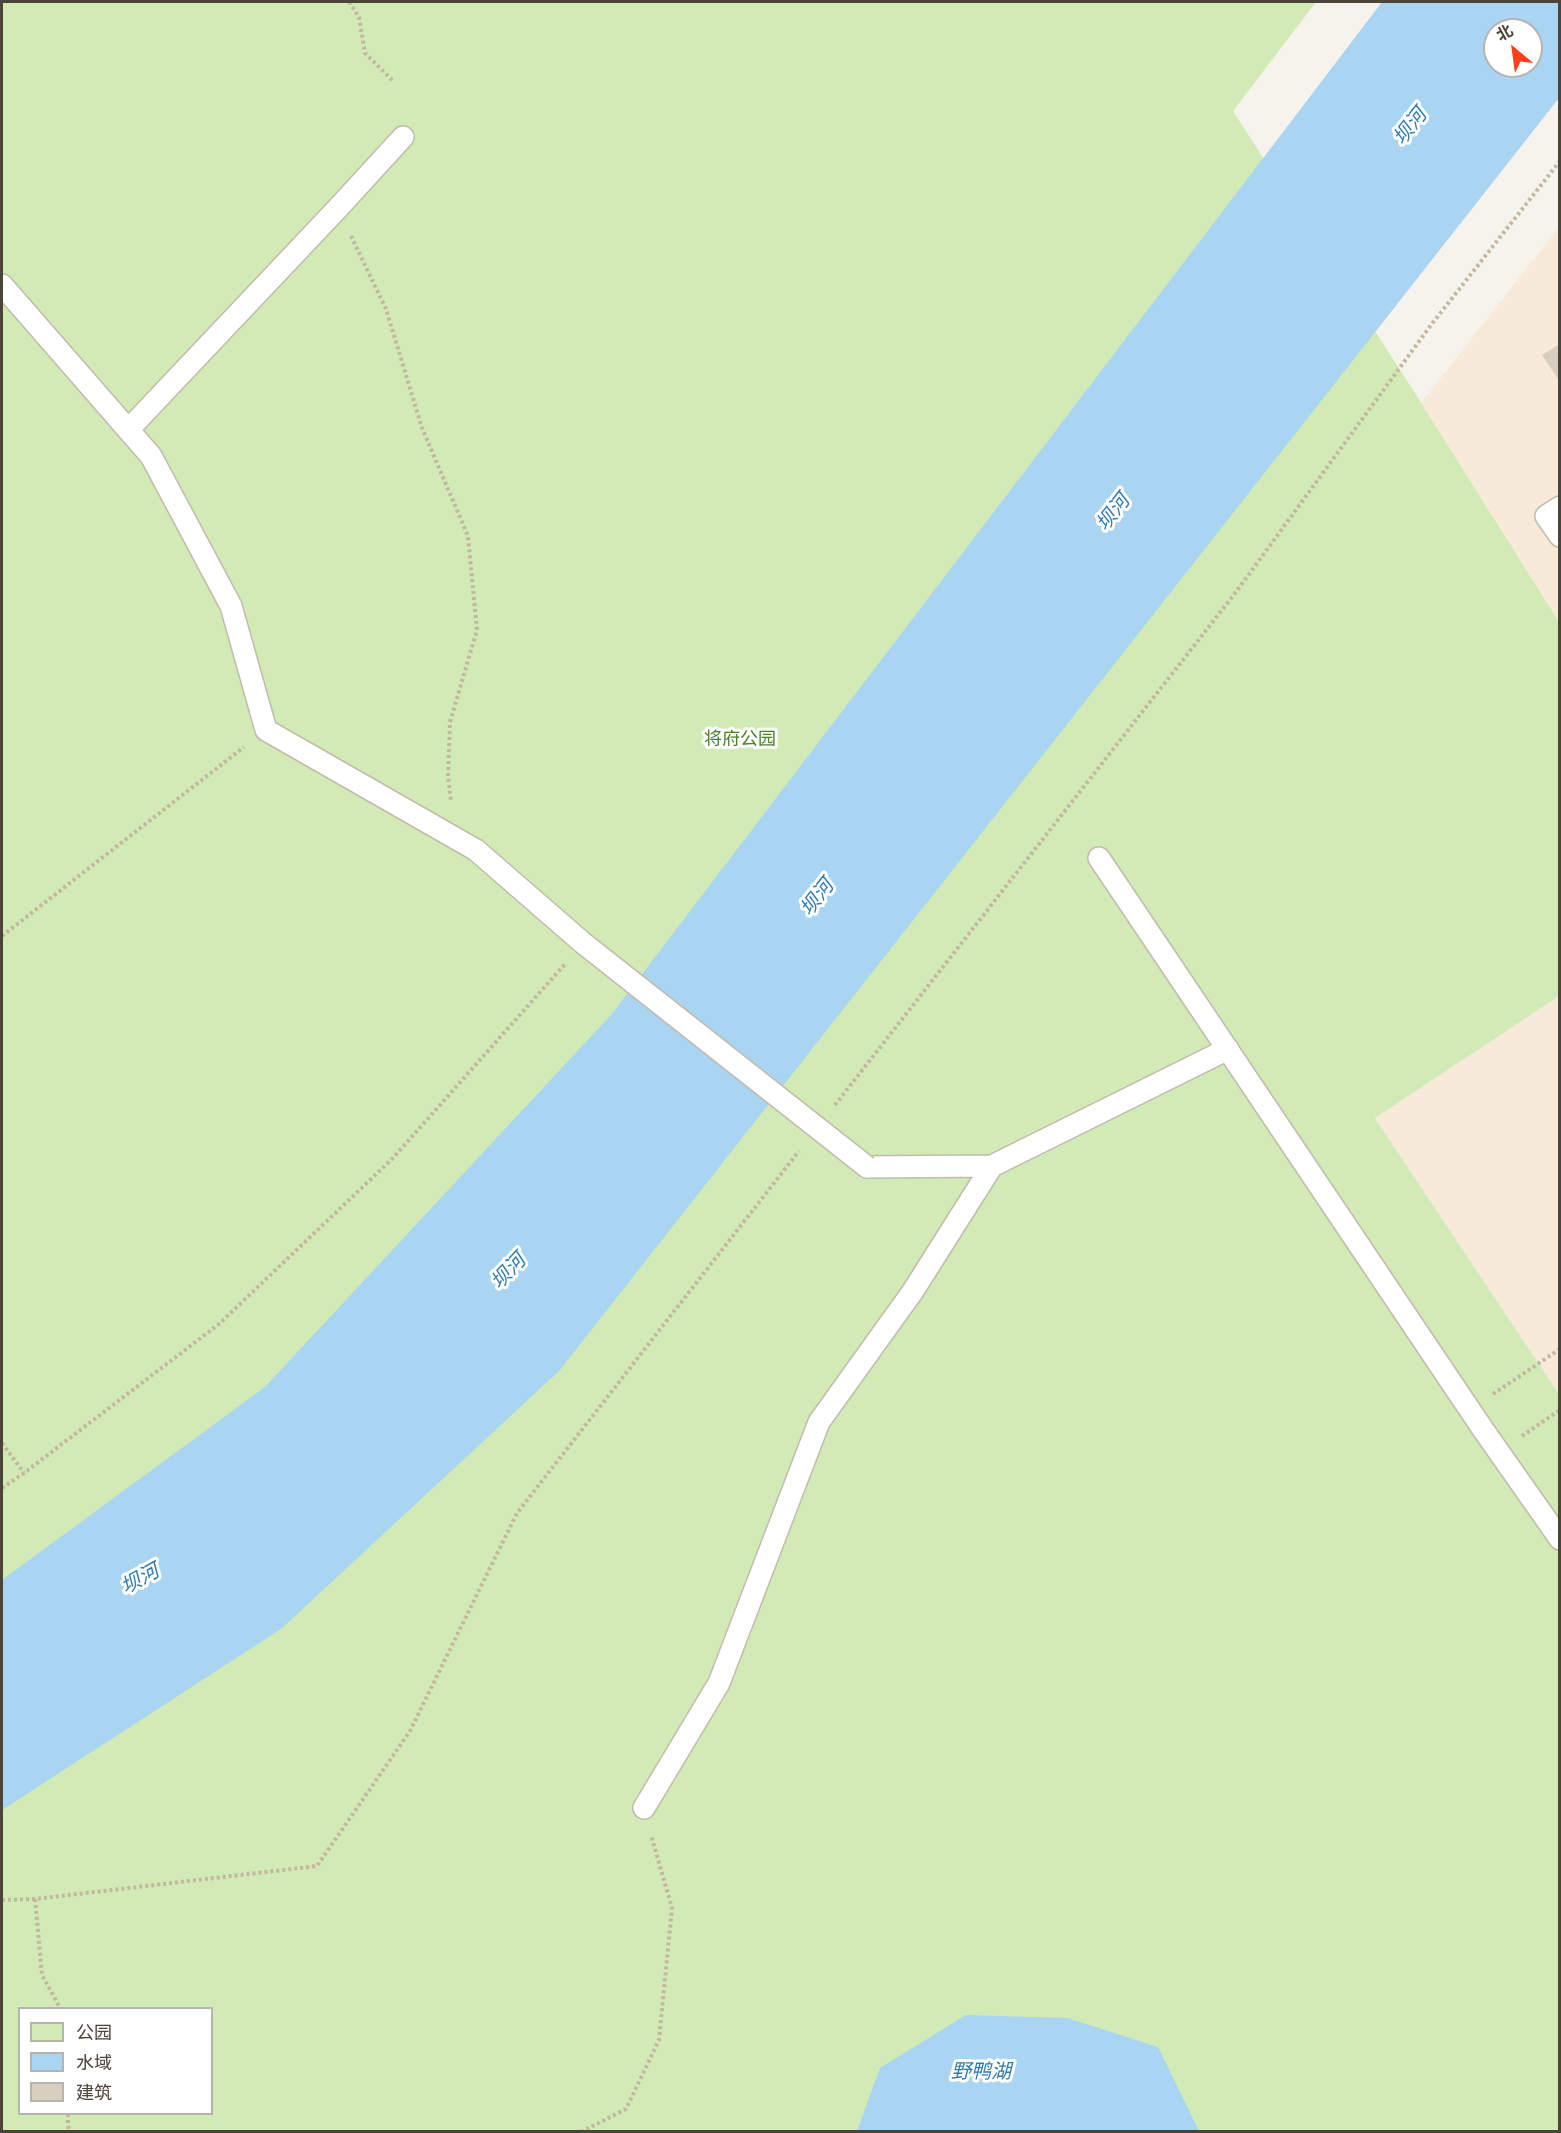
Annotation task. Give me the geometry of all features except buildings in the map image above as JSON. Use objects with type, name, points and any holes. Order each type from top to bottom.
[{"type":"lane","points":[[128,430],[403,137]]},
{"type":"lane","points":[[2,285],[150,456],[231,606],[266,730],[476,850],[583,943],[867,1167],[992,1166],[1228,1049]]},
{"type":"lane","points":[[1560,507],[1546,516],[1560,536]]},
{"type":"lane","points":[[1099,858],[1560,1539]]},
{"type":"lane","points":[[644,1808],[719,1683],[819,1422],[913,1291],[992,1166]]},
{"type":"path","points":[[349,2],[359,17],[365,53],[393,81]]},
{"type":"path","points":[[832,1109],[1236,592],[1431,325],[1560,161]]},
{"type":"path","points":[[338,208],[386,309],[422,429],[468,536],[477,630],[450,722],[448,776],[456,838]]},
{"type":"path","points":[[2,936],[266,730]]},
{"type":"path","points":[[2,1488],[219,1324],[393,1158],[583,943]]},
{"type":"path","points":[[2,1900],[35,1899],[317,1866],[410,1731],[517,1513],[803,1147]]},
{"type":"path","points":[[1470,1409],[1560,1349]]},
{"type":"path","points":[[1499,1452],[1560,1410]]},
{"type":"path","points":[[2,1443],[24,1473]]},
{"type":"path","points":[[581,2132],[626,2109],[659,2040],[672,1908],[644,1808]]},
{"type":"path","points":[[35,1899],[42,1975],[59,2007]]},
{"type":"path","points":[[68,2115],[70,2132]]},
{"type":"shaded area","points":[[1559,227],[1559,622],[1421,403]]},
{"type":"shaded area","points":[[1559,996],[1559,1394],[1375,1118]]},
{"type":"green space","name":"将府公园","points":[[2,2],[1316,2],[1233,111],[1559,622],[1559,996],[1375,1118],[1559,1394],[1559,2131],[2,2132]]},
{"type":"water","name":"坝河","points":[[1382,2],[1559,2],[1559,98],[559,1371],[281,1629],[2,1810],[2,1580],[265,1387],[611,1015]]},
{"type":"water","name":"野鸭湖","points":[[966,2015],[1067,2018],[1158,2047],[1199,2131],[857,2131],[880,2068]]}]
